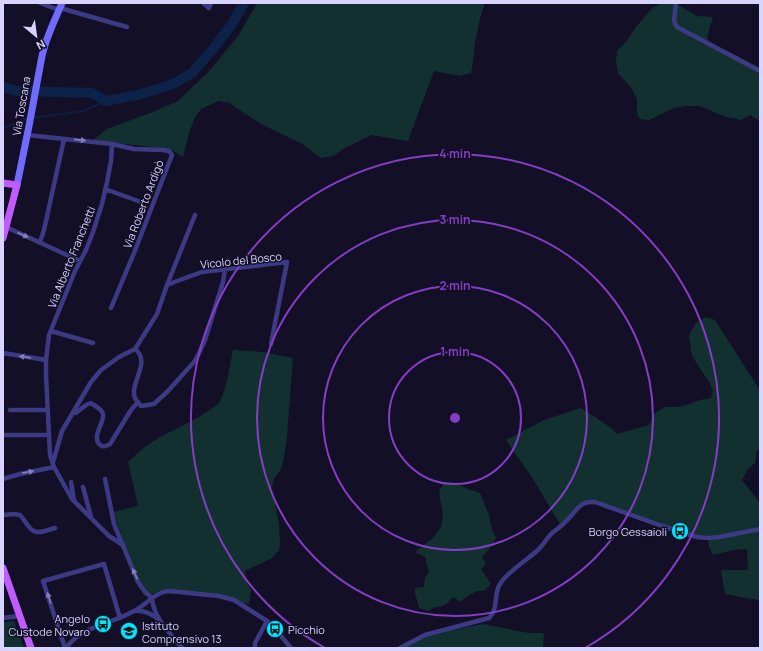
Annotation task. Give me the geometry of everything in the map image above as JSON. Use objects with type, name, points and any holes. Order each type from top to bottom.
[{"type":"main road","name":"Via Toscana","points":[[3,238],[17,185],[42,56],[47,38],[61,7]]},
{"type":"main road","points":[[3,183],[17,185]]},
{"type":"main road","points":[[3,568],[31,648]]},
{"type":"street","points":[[40,3],[61,7],[127,27]]},
{"type":"street","points":[[202,3],[209,8],[211,3]]},
{"type":"street","points":[[676,3],[674,21],[677,27],[760,71]]},
{"type":"street","name":"Via Roberto Ardigò","points":[[27,134],[112,144],[134,149],[169,151],[172,154],[134,253],[110,308]]},
{"type":"street","points":[[40,242],[64,139]]},
{"type":"street","name":"Via Alberto Franchetti","points":[[112,144],[111,161],[102,204],[93,232],[75,271],[49,335],[46,375],[50,455],[54,464],[68,493],[75,502],[109,536],[123,546]]},
{"type":"street","points":[[105,189],[141,202]]},
{"type":"street","points":[[3,478],[54,464],[62,431],[91,382],[102,370],[119,357],[135,349],[157,314],[195,215]]},
{"type":"street","points":[[6,228],[80,261]]},
{"type":"street","name":"Vicolo del Bosco","points":[[167,286],[202,272],[287,262],[271,344]]},
{"type":"street","points":[[135,349],[139,352],[142,359],[134,388],[135,400],[141,406],[154,404],[168,391],[196,357],[205,340],[223,282],[225,269]]},
{"type":"street","points":[[51,331],[93,343]]},
{"type":"street","points":[[3,353],[46,360]]},
{"type":"street","points":[[73,412],[76,413],[86,405],[91,404],[102,411],[104,415],[97,437],[101,446],[105,447],[110,444],[131,410],[138,402]]},
{"type":"street","points":[[10,410],[48,410]]},
{"type":"street","points":[[3,435],[49,435]]},
{"type":"street","points":[[105,479],[114,524],[138,582],[145,592],[152,598],[154,609],[182,648]]},
{"type":"street","points":[[71,482],[75,502]]},
{"type":"street","points":[[83,486],[91,518]]},
{"type":"street","points":[[400,648],[425,635],[489,618],[494,613],[498,588],[501,583],[508,575],[539,549],[579,506],[589,501],[697,537],[719,538],[760,529]]},
{"type":"street","points":[[3,515],[20,515],[34,532],[55,528]]},
{"type":"street","points":[[120,618],[104,564],[44,581],[66,648],[87,630],[120,618],[134,612],[140,611],[150,613],[162,622]]},
{"type":"street","points":[[134,612],[161,592],[169,591],[227,597],[267,622],[292,648]]},
{"type":"street","points":[[3,618],[19,616]]},
{"type":"street","points":[[255,648],[255,643],[267,622]]},
{"type":"green space","points":[[257,3],[485,3],[480,18],[475,43],[471,73],[460,76],[434,71],[408,141],[371,135],[343,149],[333,156],[321,158],[302,144],[261,124],[229,103],[218,101],[201,109],[195,117],[183,157],[173,151],[159,148],[93,140],[107,129],[178,101],[210,70],[238,36]]},
{"type":"green space","points":[[665,3],[675,3],[697,16],[713,17],[707,42],[760,68],[760,121],[750,115],[741,120],[726,117],[699,106],[674,108],[649,120],[640,119],[637,113],[637,99],[632,89],[618,73],[616,62],[617,51],[626,42],[636,27],[653,7]]},
{"type":"green space","points":[[706,317],[715,320],[760,389],[760,448],[757,451],[755,463],[748,469],[742,480],[760,503],[760,527],[713,536],[687,534],[598,505],[588,504],[580,505],[561,526],[533,479],[506,440],[544,420],[581,408],[605,423],[617,434],[649,425],[655,413],[665,407],[678,407],[711,398],[713,391],[709,382],[692,356],[689,335],[696,323]]},
{"type":"green space","points":[[233,350],[263,352],[293,358],[284,457],[281,469],[274,479],[272,488],[279,524],[279,550],[272,558],[245,571],[247,583],[251,590],[249,604],[186,591],[160,592],[145,595],[131,563],[113,512],[138,506],[128,462],[152,442],[216,406],[225,390]]},
{"type":"green space","points":[[444,482],[453,482],[480,493],[496,538],[482,557],[486,564],[481,569],[491,584],[484,591],[477,591],[460,602],[453,597],[446,604],[428,611],[419,608],[415,588],[424,587],[425,577],[429,572],[425,557],[415,552],[433,538],[441,527],[443,515],[439,492]]},
{"type":"green space","points":[[760,529],[760,600],[725,594],[721,570],[748,570],[747,549],[734,550],[713,555],[709,546],[708,538]]},
{"type":"green space","points":[[14,621],[24,648],[3,648],[3,622]]},
{"type":"green space","points":[[483,624],[529,633],[544,633],[543,648],[404,648],[422,638]]},
{"type":"waterway","points":[[3,87],[17,91],[92,93],[106,101],[158,89],[175,83],[192,73],[232,24],[244,3]]},
{"type":"waterway","points":[[33,118],[83,111],[106,101]]},
{"type":"waterway","points":[[3,128],[27,119]]},
{"type":"place","name":"Borgo Gessaioli","points":[[680,531]]},
{"type":"place","name":"Angelo Custode Novaro","points":[[103,624]]},
{"type":"place","name":"Picchio","points":[[275,629]]},
{"type":"place","name":"Istituto Comprensivo 13","points":[[129,631]]}]
